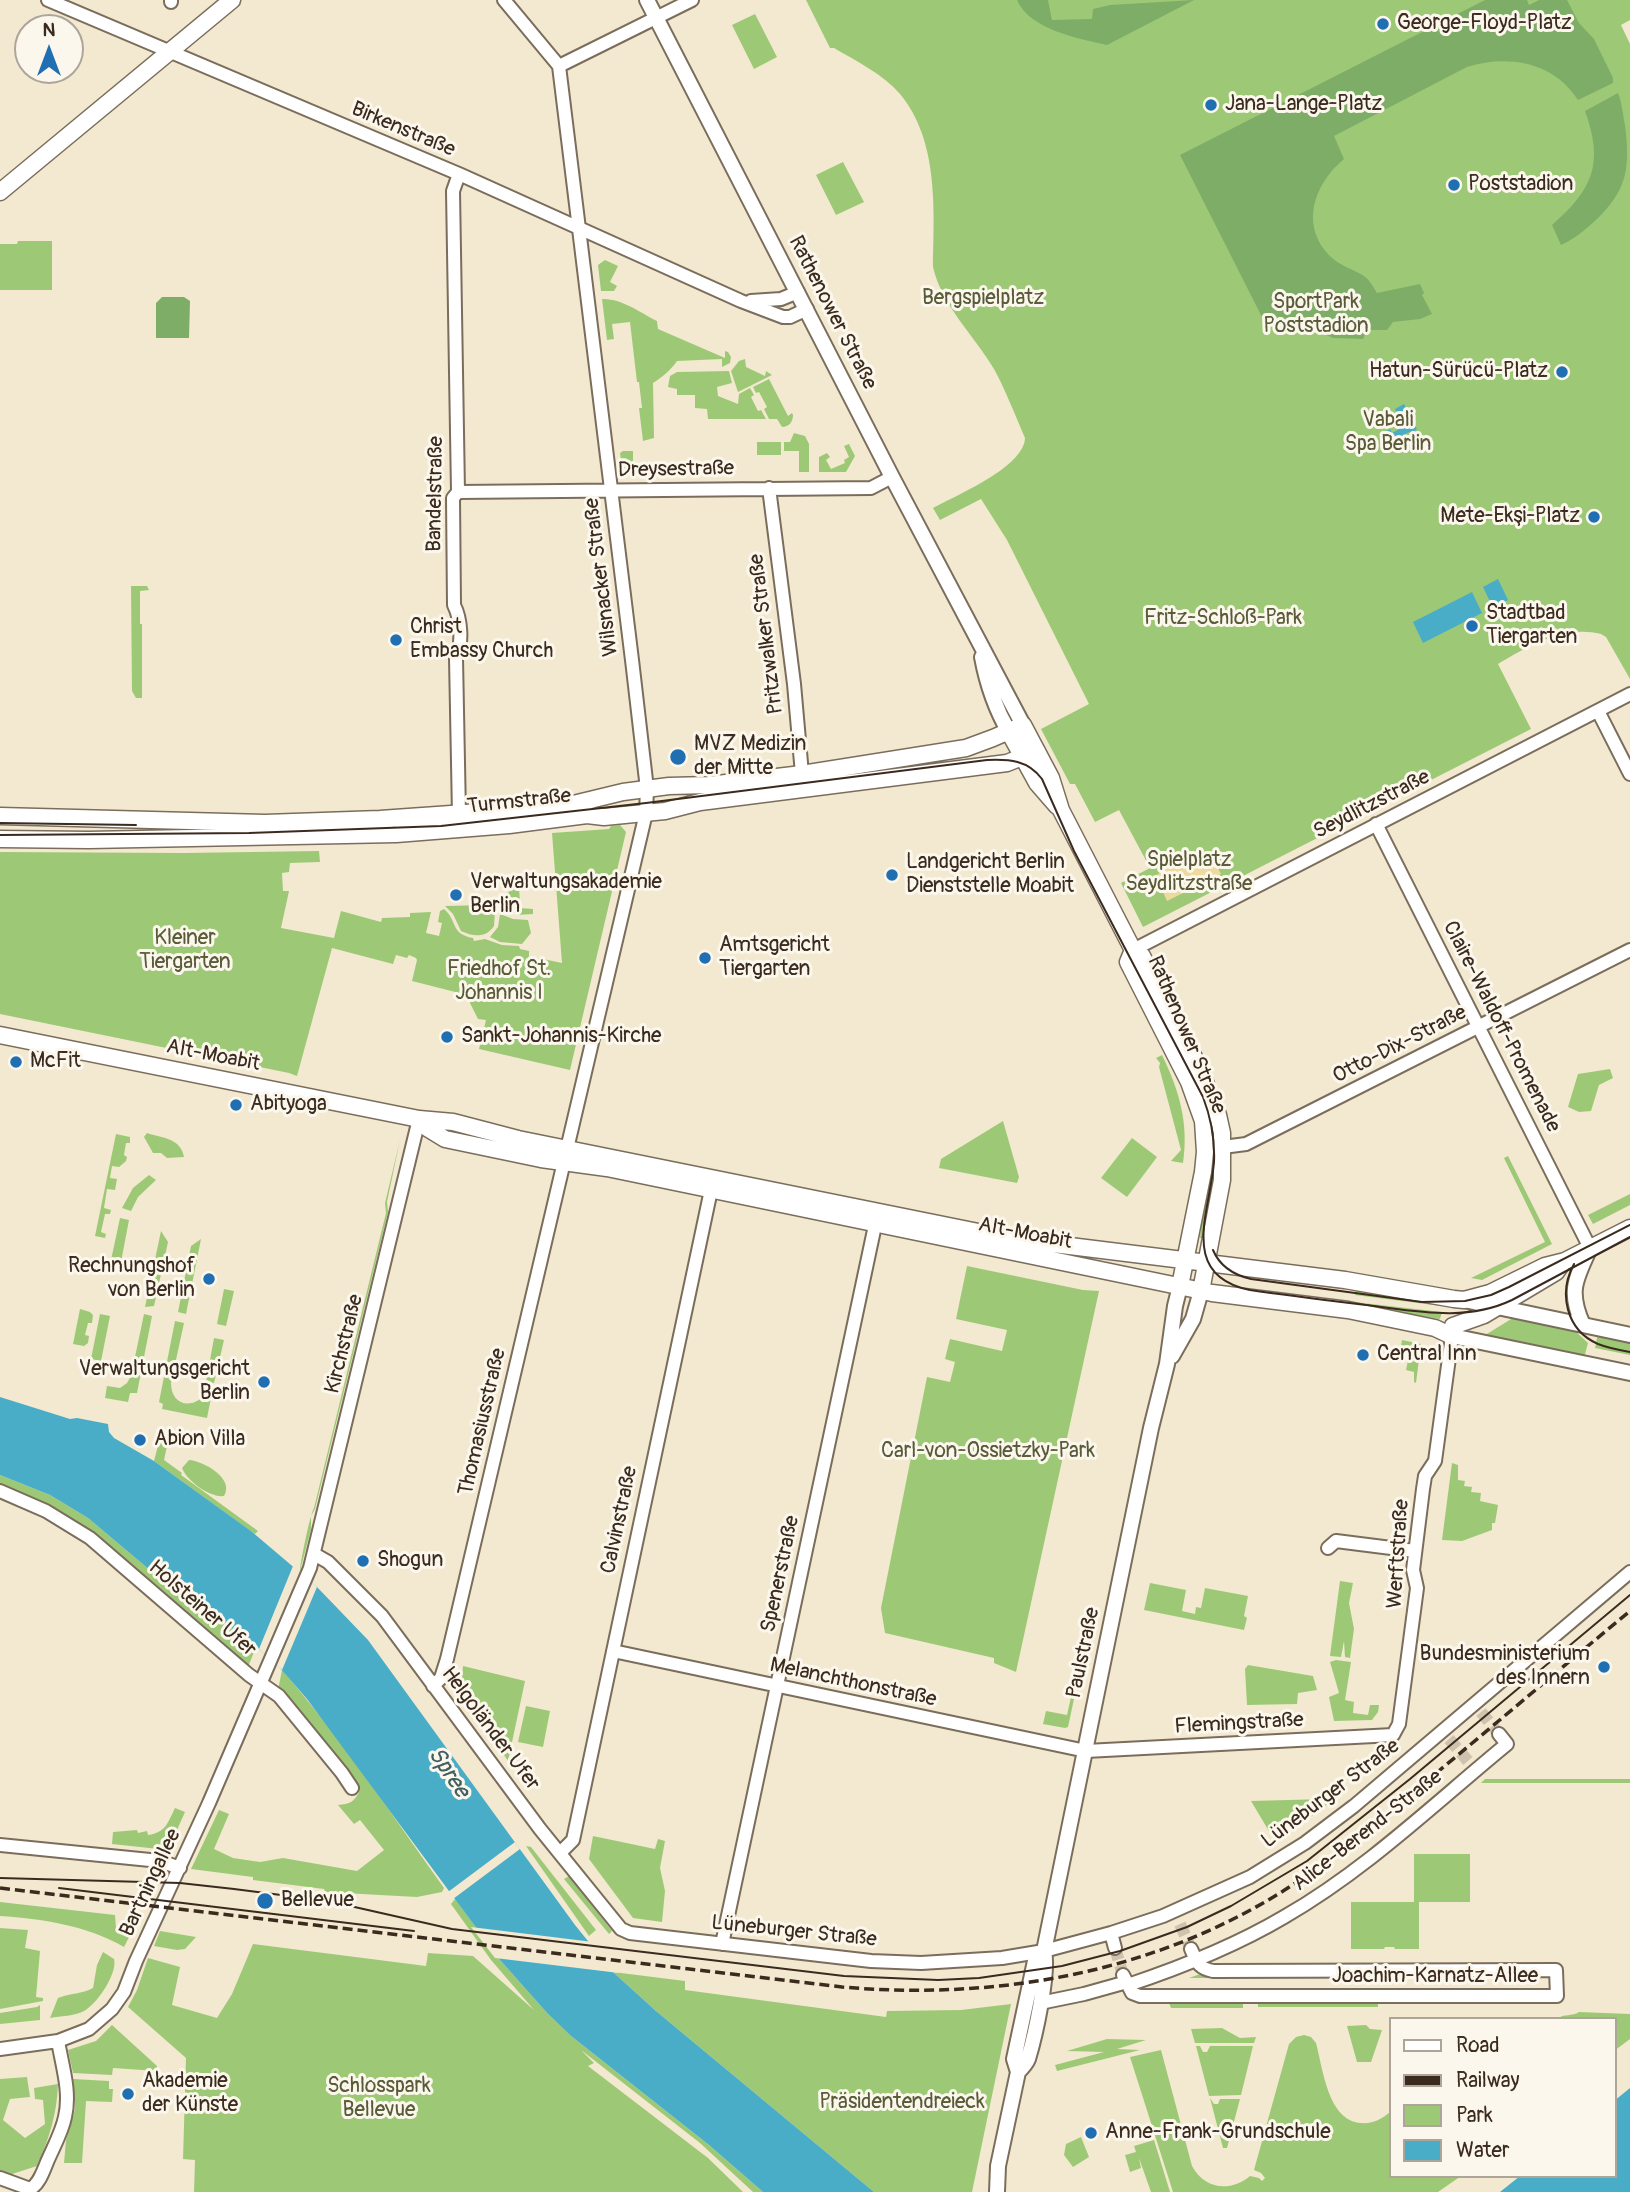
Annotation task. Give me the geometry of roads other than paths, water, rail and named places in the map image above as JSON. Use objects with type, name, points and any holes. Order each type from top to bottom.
[{"type":"main road","points":[[0,192],[232,0]]},
{"type":"main road","name":"Turmstraße","points":[[0,816],[239,824],[460,815],[565,806],[621,792],[802,774],[966,748],[1016,728]]},
{"type":"main road","name":"Rathenower Straße","points":[[1016,728],[1030,754],[1037,783],[1060,810],[1133,950],[1142,956],[1204,1078],[1219,1115],[1223,1147],[1222,1180],[1201,1291]]},
{"type":"main road","name":"Turmstraße","points":[[0,839],[383,834],[587,815],[604,817],[665,811],[700,802],[1007,763],[1030,754]]},
{"type":"main road","name":"Rathenower Straße","points":[[1133,950],[1128,962],[1189,1082],[1203,1121],[1203,1172],[1185,1260]]},
{"type":"main road","name":"Alt-Moabit","points":[[0,1035],[418,1119],[445,1139],[565,1155],[877,1218],[1201,1291],[1348,1310],[1453,1331]]},
{"type":"main road","name":"Alt-Moabit","points":[[565,1155],[711,1190],[877,1218],[1035,1242],[1345,1280],[1464,1300]]},
{"type":"main road","points":[[1464,1300],[1490,1293],[1545,1266],[1563,1262],[1630,1228]]},
{"type":"main road","name":"Paulstraße","points":[[1180,1286],[1185,1260]]},
{"type":"main road","points":[[1453,1331],[1556,1272],[1563,1262]]},
{"type":"street","name":"Birkenstraße","points":[[48,0],[459,174],[741,301],[783,317],[790,317],[807,309]]},
{"type":"street","points":[[504,0],[559,66],[692,0]]},
{"type":"street","name":"Rathenower Straße","points":[[647,0],[979,645],[986,681],[997,710],[1016,728]]},
{"type":"street","name":"Wilsnacker Straße","points":[[559,66],[647,789],[646,813],[565,1155]]},
{"type":"street","name":"Bandelstraße","points":[[459,174],[453,191],[458,492],[453,498],[454,605],[459,615],[460,651],[456,659],[460,815]]},
{"type":"street","name":"Birkenstraße","points":[[741,301],[781,299],[798,292]]},
{"type":"street","name":"Dreysestraße","points":[[458,492],[871,488],[892,477]]},
{"type":"street","name":"Pritzwalker Straße","points":[[769,488],[802,774]]},
{"type":"street","name":"Seydlitzstraße","points":[[1133,950],[1630,694]]},
{"type":"street","points":[[1598,710],[1630,774]]},
{"type":"street","name":"Claire-Waldoff-Promenade","points":[[1376,824],[1590,1248]]},
{"type":"street","name":"Otto-Dix-Straße","points":[[1223,1147],[1246,1144],[1630,950]]},
{"type":"street","name":"Kirchstraße","points":[[271,1659],[314,1554],[418,1119]]},
{"type":"street","name":"Thomasiusstraße","points":[[433,1686],[441,1678],[450,1648],[565,1155]]},
{"type":"street","name":"Calvinstraße","points":[[560,1853],[573,1840],[711,1190]]},
{"type":"street","name":"Spenerstraße","points":[[722,1944],[877,1218]]},
{"type":"street","points":[[1583,1325],[1575,1308],[1573,1290],[1590,1248]]},
{"type":"street","name":"Paulstraße","points":[[1018,2072],[1027,2062],[1040,2003],[1046,1961],[1044,1951],[1151,1428],[1167,1364],[1180,1286]]},
{"type":"street","name":"Paulstraße","points":[[1167,1364],[1195,1313],[1201,1291]]},
{"type":"street","name":"Alt-Moabit","points":[[1464,1300],[1630,1335]]},
{"type":"street","name":"Alt-Moabit","points":[[1453,1331],[1630,1373]]},
{"type":"street","name":"Werftstraße","points":[[1393,1735],[1399,1724],[1417,1588],[1413,1570],[1425,1476],[1435,1461],[1453,1331]]},
{"type":"street","name":"Holsteiner Ufer","points":[[0,1491],[46,1511],[90,1538],[246,1672],[279,1696],[352,1788]]},
{"type":"street","points":[[1328,1548],[1336,1541],[1415,1551]]},
{"type":"street","name":"Helgoländer Ufer","points":[[314,1554],[328,1562],[382,1616],[560,1853],[621,1928],[630,1933]]},
{"type":"street","name":"Lüneburger Straße","points":[[630,1933],[856,1960],[969,1961],[1044,1951],[1178,1917],[1305,1843],[1354,1806],[1478,1708],[1630,1572]]},
{"type":"street","name":"Melanchthonstraße","points":[[613,1651],[1086,1751]]},
{"type":"street","name":"Bartningallee","points":[[0,2049],[58,2041],[89,2029],[112,2009],[124,1992],[271,1659]]},
{"type":"street","name":"Flemingstraße","points":[[1086,1751],[1393,1735]]},
{"type":"street","name":"Alice-Berend-Straße","points":[[1126,1981],[1286,1917],[1344,1878],[1503,1739]]},
{"type":"street","points":[[0,1845],[160,1861],[180,1868]]},
{"type":"street","points":[[1111,1933],[1115,1948]]},
{"type":"street","name":"Paulstraße","points":[[990,2192],[997,2174],[1018,2072],[1014,2059],[1035,1961],[1044,1951]]},
{"type":"street","name":"Joachim-Karnatz-Allee","points":[[1126,1981],[1134,1995],[1162,1997],[1557,1996],[1556,1970],[1213,1971],[1202,1969],[1194,1955]]},
{"type":"street","points":[[1040,2003],[1084,1994],[1126,1981]]},
{"type":"street","points":[[0,2178],[30,2189],[35,2187],[65,2119],[66,2080],[58,2041]]},
{"type":"street","name":"Paulstraße","points":[[997,2174],[997,2192]]},
{"type":"water","points":[[1404,404],[1417,429],[1391,442],[1386,431],[1390,429],[1392,433],[1403,427],[1395,409]]},
{"type":"water","points":[[1498,579],[1508,600],[1493,608],[1483,587]]},
{"type":"water","points":[[1472,592],[1482,613],[1423,643],[1413,622]]},
{"type":"water","name":"Spree","points":[[0,1397],[70,1419],[108,1424],[109,1432],[114,1438],[154,1461],[251,1531],[317,1587],[368,1640],[575,1925],[613,1972],[656,2011],[874,2192],[763,2192],[709,2145],[571,2036],[500,1960],[307,1699],[279,1667],[196,1601],[170,1587],[88,1518],[50,1495],[0,1475]]},
{"type":"water","points":[[1630,2088],[1630,2192],[1500,2192],[1518,2178],[1616,2178],[1616,2099]]},
{"type":"tunnel","points":[[1481,1712],[1499,1734]]},
{"type":"tunnel","points":[[1449,1739],[1468,1761]]},
{"type":"tunnel","points":[[1180,1924],[1191,1949]]},
{"type":"tunnel","points":[[1115,1948],[1123,1975]]},
{"type":"tram line","points":[[0,835],[249,833],[441,826],[987,760],[1018,762],[1031,768],[1042,779],[1074,851],[1203,1097],[1212,1129],[1214,1154],[1204,1239],[1206,1256],[1213,1271],[1228,1282],[1250,1290],[1409,1311],[1461,1313],[1495,1307],[1512,1300],[1630,1237]]},
{"type":"tram line","points":[[0,823],[136,825]]},
{"type":"tram line","points":[[1213,1250],[1228,1269],[1251,1279],[1422,1302],[1465,1301],[1491,1295],[1509,1287],[1630,1225]]},
{"type":"tram line","points":[[1574,1264],[1566,1287],[1566,1298],[1568,1310],[1578,1330],[1598,1344],[1630,1352]]},
{"type":"tram line","points":[[0,1878],[180,1883],[234,1889],[328,1901],[452,1929],[844,1976],[938,1980],[979,1978],[1062,1966],[1120,1951],[1187,1927],[1231,1906],[1307,1861],[1410,1779],[1630,1595]]},
{"type":"tram line","points":[[59,1888],[414,1931]]},
{"type":"railway","points":[[0,1888],[842,1987],[955,1989],[1010,1985],[1066,1976],[1120,1963],[1173,1945],[1225,1923],[1295,1884],[1449,1763],[1630,1611]]},
{"type":"place","name":"George-Floyd-Platz","points":[[1383,24]]},
{"type":"place","name":"Jana-Lange-Platz","points":[[1211,105]]},
{"type":"place","name":"Poststadion","points":[[1454,185]]},
{"type":"place","name":"Hatun-Sürücü-Platz","points":[[1562,372]]},
{"type":"place","name":"Mete-Ekşi-Platz","points":[[1594,517]]},
{"type":"place","name":"Stadtbad Tiergarten","points":[[1472,626]]},
{"type":"place","name":"Christ Embassy Church","points":[[396,640]]},
{"type":"place","name":"MVZ Medizin der Mitte","points":[[678,757]]},
{"type":"place","name":"Landgericht Berlin Dienststelle Moabit","points":[[892,875]]},
{"type":"place","name":"Verwaltungsakademie Berlin","points":[[456,895]]},
{"type":"place","name":"Amtsgericht Tiergarten","points":[[705,958]]},
{"type":"place","name":"Sankt-Johannis-Kirche","points":[[447,1037]]},
{"type":"place","name":"McFit","points":[[16,1062]]},
{"type":"place","name":"Abityoga","points":[[236,1105]]},
{"type":"place","name":"Rechnungshof von Berlin","points":[[209,1279]]},
{"type":"place","name":"Central Inn","points":[[1363,1355]]},
{"type":"place","name":"Verwaltungsgericht Berlin","points":[[264,1382]]},
{"type":"place","name":"Abion Villa","points":[[140,1440]]},
{"type":"place","name":"Shogun","points":[[363,1561]]},
{"type":"place","name":"Bundesministerium des Innern","points":[[1604,1667]]},
{"type":"place","name":"Bellevue","points":[[265,1901]]},
{"type":"place","name":"Akademie der Künste","points":[[128,2094]]},
{"type":"place","name":"Anne-Frank-Grundschule","points":[[1091,2133]]},
{"type":"park label","name":"Bergspielplatz","points":[[983,299]]},
{"type":"park label","name":"SportPark Poststadion","points":[[1316,315]]},
{"type":"park label","name":"Vabali Spa Berlin","points":[[1388,433]]},
{"type":"park label","name":"Fritz-Schloß-Park","points":[[1223,619]]},
{"type":"park label","name":"Spielplatz Seydlitzstraße","points":[[1189,873]]},
{"type":"park label","name":"Kleiner Tiergarten","points":[[185,951]]},
{"type":"park label","name":"Friedhof St. Johannis I","points":[[499,982]]},
{"type":"park label","name":"Carl-von-Ossietzky-Park","points":[[988,1452]]},
{"type":"park label","name":"Schlosspark Bellevue","points":[[379,2099]]},
{"type":"park label","name":"Präsidentendreieck","points":[[902,2103]]}]
